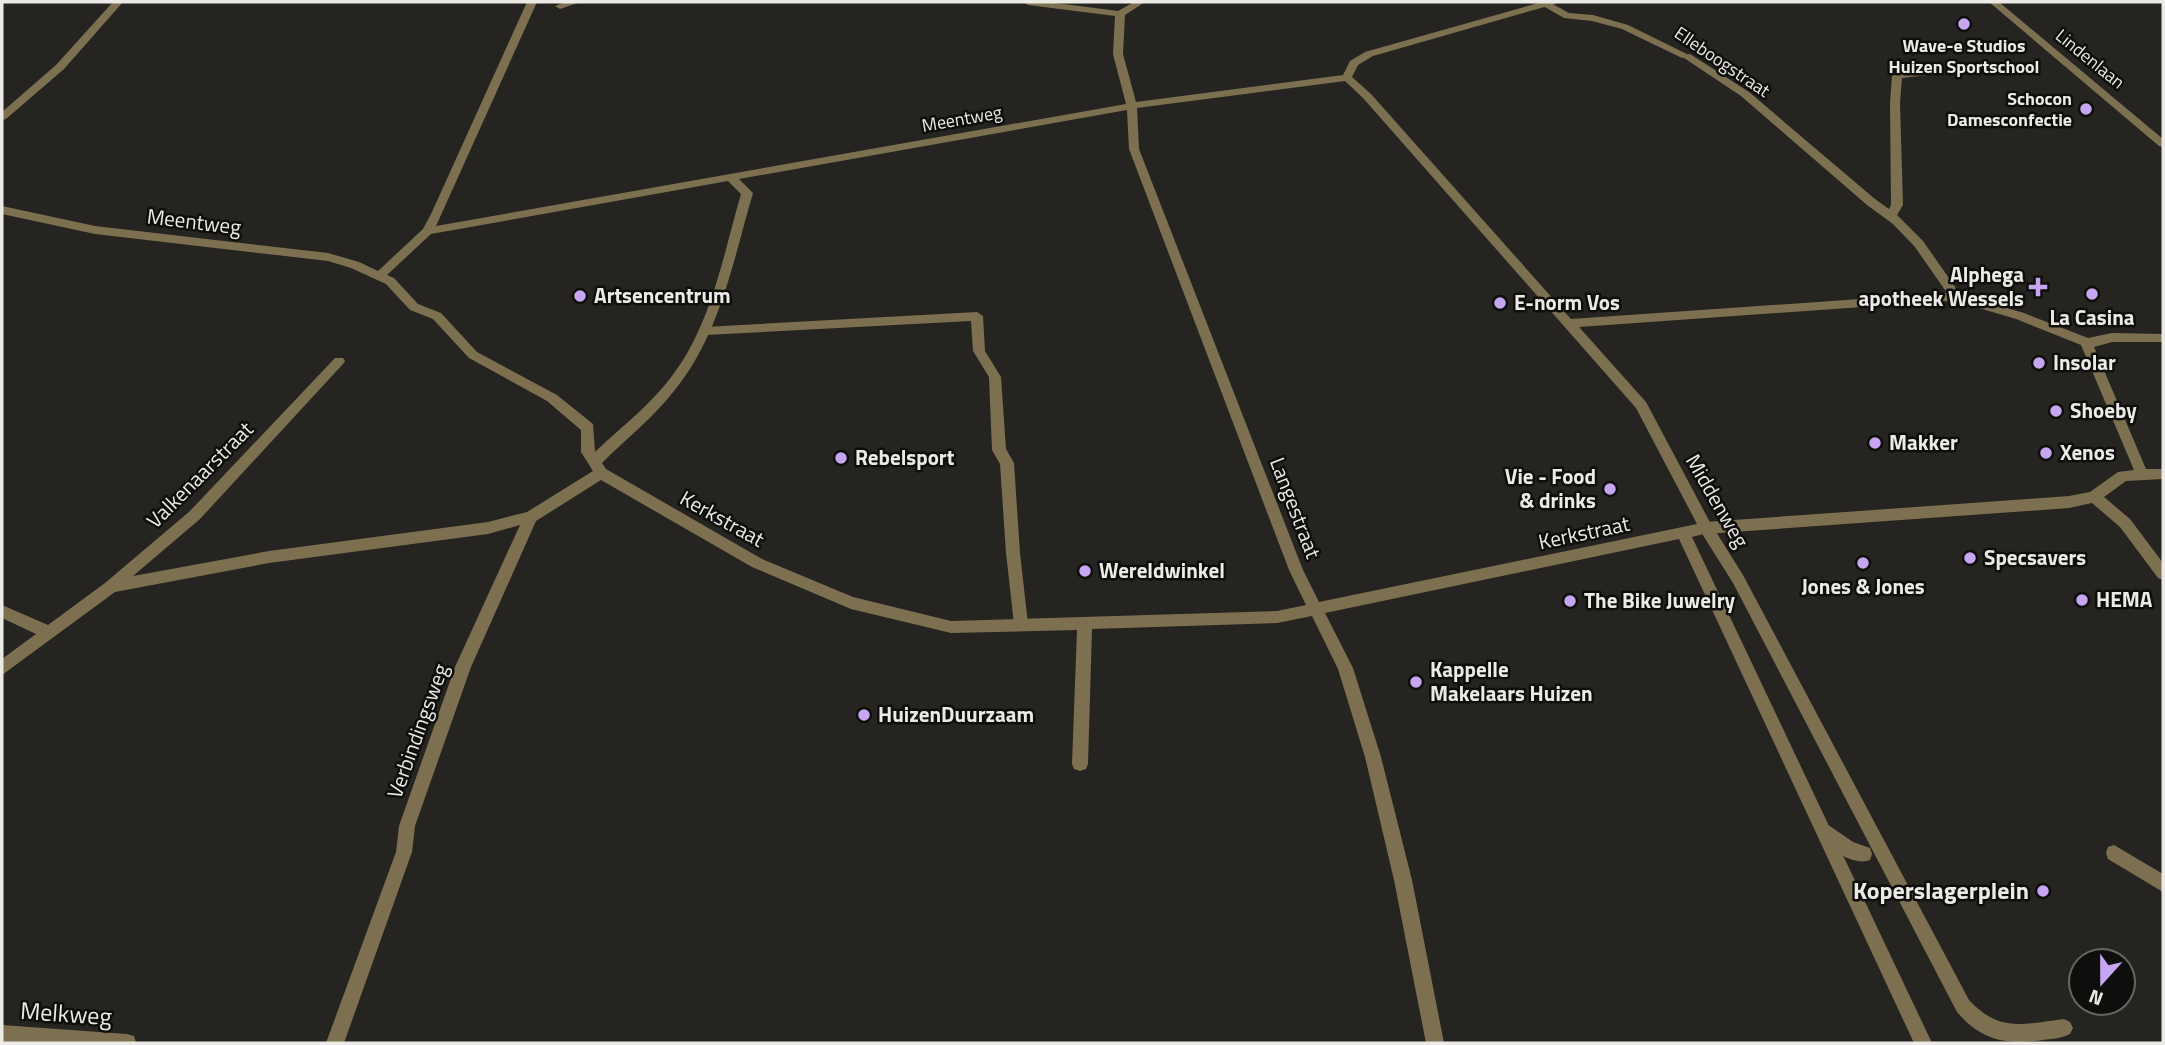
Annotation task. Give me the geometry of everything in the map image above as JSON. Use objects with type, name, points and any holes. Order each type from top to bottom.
[{"type":"street","points":[[2,117],[60,67],[118,2]]},
{"type":"street","points":[[380,275],[427,230],[439,212],[532,2]]},
{"type":"street","points":[[561,6],[575,2]]},
{"type":"street","points":[[1028,2],[1120,14],[1140,2]]},
{"type":"street","name":"Lindenlaan","points":[[1994,2],[2163,144]]},
{"type":"street","points":[[1347,78],[1354,63],[1369,54],[1549,3]]},
{"type":"street","name":"Elleboogstraat","points":[[1549,3],[1567,16],[1593,18],[1625,27],[1686,55],[1745,94],[1871,202],[1892,214],[1923,247],[1956,297]]},
{"type":"street","name":"Langestraat","points":[[1120,14],[1118,54],[1132,106],[1134,149],[1293,561],[1345,668],[1373,757],[1403,880],[1435,1043]]},
{"type":"street","points":[[1892,214],[1896,205],[1897,76],[1937,71]]},
{"type":"street","name":"Meentweg","points":[[427,230],[1132,106],[1347,78]]},
{"type":"street","name":"Middenweg","points":[[1347,78],[1367,96],[1641,405],[1706,528],[1738,579],[1963,1006],[1982,1026],[2001,1033],[2064,1028]]},
{"type":"street","points":[[110,587],[270,557],[488,528],[531,517],[597,468],[677,380],[705,331],[747,192],[731,178]]},
{"type":"street","name":"Meentweg","points":[[2,210],[96,230],[328,257],[380,275],[390,281],[414,307],[437,316],[473,355],[566,408],[588,428],[588,452],[597,468]]},
{"type":"street","points":[[1570,323],[1956,297],[2020,316],[2089,343],[2107,338],[2163,338]]},
{"type":"street","points":[[705,331],[977,316],[979,351],[995,377],[999,450],[1007,463],[1021,624]]},
{"type":"street","points":[[2089,343],[2090,358],[2142,474]]},
{"type":"street","name":"Valkenaarstraat","points":[[2,668],[110,587],[195,515],[339,361]]},
{"type":"street","name":"Kerkstraat","points":[[597,468],[757,563],[851,603],[951,627],[1277,617],[1706,528],[2050,503],[2094,497]]},
{"type":"street","points":[[2163,474],[2123,476],[2094,497],[2125,523],[2163,574]]},
{"type":"street","name":"Verbindingsweg","points":[[335,1043],[404,852],[407,826],[463,667],[531,517]]},
{"type":"street","points":[[1683,533],[1923,1043]]},
{"type":"street","points":[[2,611],[48,633]]},
{"type":"street","points":[[1080,764],[1085,622]]},
{"type":"street","points":[[1823,829],[1853,852],[1864,854]]},
{"type":"street","points":[[2113,853],[2163,884]]},
{"type":"street","name":"Melkweg","points":[[2,1034],[127,1043]]},
{"type":"place","name":"Wave-e Studios Huizen Sportschool","points":[[1964,24]]},
{"type":"place","name":"Schocon Damesconfectie","points":[[2086,109]]},
{"type":"place","name":"Alphega apotheek Wessels","points":[[2038,287]]},
{"type":"place","name":"La Casina","points":[[2092,294]]},
{"type":"place","name":"Artsencentrum","points":[[580,296]]},
{"type":"place","name":"E-norm Vos","points":[[1500,303]]},
{"type":"place","name":"Insolar","points":[[2039,363]]},
{"type":"place","name":"Shoeby","points":[[2056,411]]},
{"type":"place","name":"Makker","points":[[1875,443]]},
{"type":"place","name":"Xenos","points":[[2046,453]]},
{"type":"place","name":"Rebelsport","points":[[841,458]]},
{"type":"place","name":"Vie - Food & drinks","points":[[1610,489]]},
{"type":"place","name":"Specsavers","points":[[1970,558]]},
{"type":"place","name":"Jones & Jones","points":[[1863,563]]},
{"type":"place","name":"Wereldwinkel","points":[[1085,571]]},
{"type":"place","name":"HEMA","points":[[2082,600]]},
{"type":"place","name":"The Bike Juwelry","points":[[1570,601]]},
{"type":"place","name":"Kappelle Makelaars Huizen","points":[[1416,682]]},
{"type":"place","name":"HuizenDuurzaam","points":[[864,715]]},
{"type":"place","name":"Koperslagerplein","points":[[2043,891]]}]
